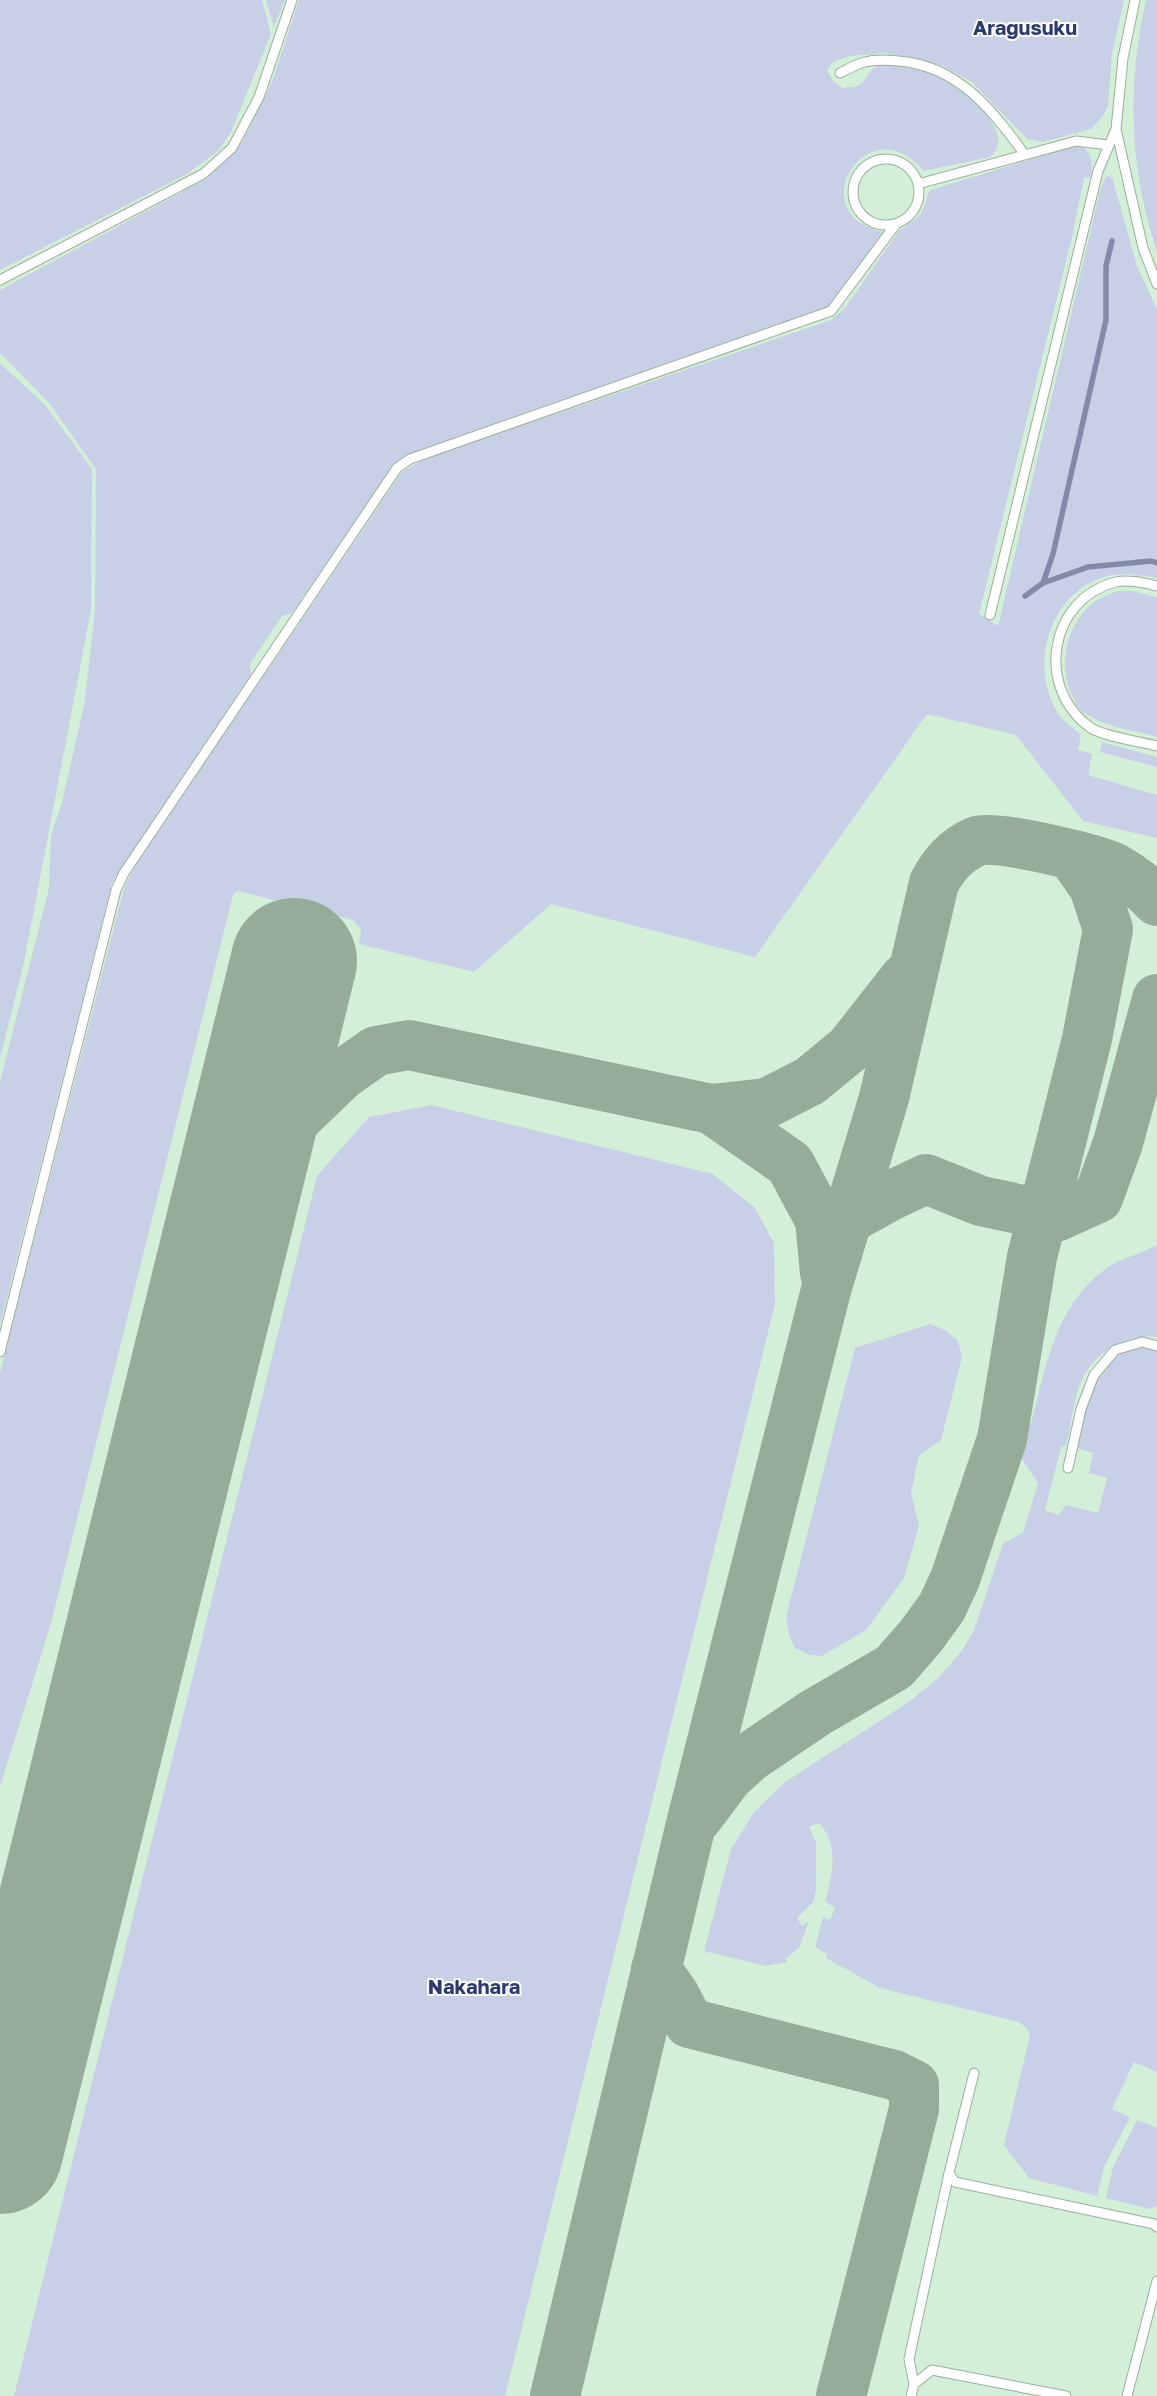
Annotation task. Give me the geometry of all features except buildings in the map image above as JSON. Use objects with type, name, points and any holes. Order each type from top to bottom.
[{"type":"lane","points":[[0,280],[126,216],[203,174],[232,148],[259,97],[292,0]]},
{"type":"lane","points":[[1135,0],[1122,58],[1116,129],[1143,248],[1157,284]]},
{"type":"lane","points":[[840,73],[863,62],[880,60],[912,62],[932,68],[957,80],[975,93],[1007,129],[1025,155]]},
{"type":"lane","points":[[990,615],[1096,178],[1116,129]]},
{"type":"lane","points":[[918,184],[1076,141],[1108,145]]},
{"type":"lane","points":[[0,1352],[116,890],[124,873],[397,468],[410,459],[831,311],[896,224],[913,212],[918,201],[918,184],[911,169],[902,162],[891,158],[880,158],[869,162],[854,179],[853,201],[858,210],[874,223],[896,224]]},
{"type":"lane","points":[[1157,586],[1140,582],[1117,581],[1098,588],[1083,599],[1069,617],[1058,635],[1055,654],[1056,676],[1062,696],[1073,713],[1093,730],[1157,746]]},
{"type":"lane","points":[[1068,1468],[1081,1409],[1094,1375],[1115,1350],[1142,1342],[1157,1346]]},
{"type":"lane","points":[[911,2396],[914,2384],[909,2359],[949,2173],[974,2073]]},
{"type":"lane","points":[[949,2173],[955,2182],[1154,2224],[1157,2227]]},
{"type":"lane","points":[[1128,2396],[1157,2281]]},
{"type":"lane","points":[[914,2384],[932,2370],[1066,2396]]},
{"type":"shaded area","points":[[0,0],[262,0],[271,34],[231,132],[218,151],[187,174],[0,270]]},
{"type":"shaded area","points":[[266,0],[285,0],[274,27]]},
{"type":"shaded area","points":[[299,0],[1124,0],[1112,54],[1108,106],[1102,117],[1091,129],[1043,142],[1027,139],[972,82],[942,66],[915,58],[884,53],[850,56],[833,62],[827,70],[833,81],[843,88],[858,86],[874,68],[883,65],[909,67],[945,80],[983,110],[998,135],[997,147],[990,157],[924,171],[910,158],[890,150],[873,152],[858,161],[848,175],[844,192],[848,209],[861,223],[884,232],[832,304],[825,310],[404,457],[395,463],[292,613],[282,616],[250,664],[251,674],[112,883],[0,1325],[0,1082],[49,888],[51,835],[62,802],[84,706],[95,612],[96,469],[49,403],[0,353],[0,290],[206,179],[240,146],[272,82]]},
{"type":"shaded area","points":[[1146,0],[1157,0],[1157,252],[1141,189],[1134,127],[1136,64]]},
{"type":"shaded area","points":[[1082,146],[1089,153],[1092,165],[1091,178],[1084,177],[1073,233],[979,614],[998,626],[1100,191],[1106,176],[1110,176],[1113,180],[1137,266],[1157,309],[1157,578],[1124,574],[1111,575],[1085,585],[1070,598],[1058,614],[1050,632],[1045,652],[1045,672],[1048,692],[1056,710],[1067,724],[1081,734],[1078,750],[1092,754],[1088,775],[1157,795],[1157,838],[1083,821],[1016,735],[927,714],[755,957],[551,904],[474,972],[359,944],[361,929],[353,920],[238,891],[233,895],[50,1627],[0,1787],[0,1373],[124,888],[132,871],[149,845],[402,472],[422,460],[831,320],[845,308],[899,231],[921,214],[930,190],[1068,148]]},
{"type":"shaded area","points":[[0,363],[45,405],[92,469],[91,610],[24,962],[0,1058]]},
{"type":"shaded area","points":[[1117,591],[1132,591],[1157,597],[1157,737],[1108,724],[1089,716],[1077,706],[1068,686],[1065,663],[1066,651],[1073,628],[1079,617],[1090,605]]},
{"type":"shaded area","points":[[1102,742],[1157,757],[1157,767],[1100,752]]},
{"type":"shaded area","points":[[431,1105],[713,1174],[755,1208],[774,1243],[775,1304],[505,2396],[14,2396],[317,1176],[369,1117]]},
{"type":"shaded area","points":[[1157,1245],[1157,1337],[1133,1338],[1121,1342],[1101,1355],[1085,1373],[1078,1391],[1066,1445],[1061,1447],[1045,1510],[1059,1515],[1066,1505],[1098,1513],[1107,1478],[1089,1473],[1093,1453],[1077,1448],[1091,1394],[1107,1364],[1119,1354],[1136,1349],[1157,1350],[1157,2072],[1134,2062],[1112,2109],[1130,2117],[1104,2167],[1097,2196],[1029,2178],[1004,2145],[1030,2035],[1026,2027],[1018,2022],[880,1988],[826,1958],[827,1954],[815,1947],[823,1917],[830,1920],[835,1908],[825,1901],[832,1871],[832,1850],[830,1841],[819,1823],[809,1827],[816,1843],[816,1889],[814,1901],[797,1918],[802,1926],[809,1921],[799,1948],[786,1958],[787,1962],[766,1966],[704,1951],[731,1849],[755,1811],[784,1783],[910,1701],[937,1679],[961,1652],[974,1630],[1003,1544],[1023,1532],[1038,1483],[1015,1449],[1022,1422],[1031,1424],[1048,1358],[1064,1318],[1075,1300],[1090,1282],[1108,1267]]},
{"type":"shaded area","points":[[930,1324],[945,1330],[958,1341],[962,1357],[941,1440],[919,1455],[911,1493],[919,1526],[904,1578],[866,1630],[822,1656],[809,1655],[795,1648],[789,1635],[786,1617],[855,1348]]},
{"type":"shaded area","points":[[1137,2120],[1157,2128],[1157,2206],[1150,2209],[1106,2198],[1113,2167]]},
{"type":"waterway","points":[[1025,596],[1043,583],[1053,554],[1106,320],[1106,266],[1112,241]]},
{"type":"waterway","points":[[1043,583],[1088,567],[1151,561],[1157,563]]},
{"type":"taxiway","points":[[555,2396],[691,1824],[826,1290],[884,1098],[934,883],[951,858],[963,849],[977,841],[1003,841],[1068,854],[1115,868],[1138,883],[1157,901]]},
{"type":"taxiway","points":[[698,1817],[728,1777],[750,1757],[815,1713],[894,1667],[921,1636],[942,1607],[955,1579],[1002,1439],[1032,1257],[1087,1039],[1108,929],[1094,887],[1073,857]]},
{"type":"taxiway","points":[[711,1109],[767,1103],[810,1081],[850,1048],[905,978]]},
{"type":"taxiway","points":[[845,1221],[926,1179],[981,1201],[1056,1217],[1098,1198],[1118,1143],[1157,999]]},
{"type":"taxiway","points":[[240,1180],[264,1150],[342,1075],[376,1051],[409,1045],[711,1109],[790,1164],[820,1220],[825,1273]]},
{"type":"taxiway","points":[[656,1969],[675,1996],[689,2023],[894,2075],[914,2085],[914,2109],[841,2396]]},
{"type":"runway","points":[[0,2151],[294,961]]},
{"type":"district","name":"Aragusuku","points":[[1025,27]]},
{"type":"district","name":"Nakahara","points":[[474,1986]]}]
